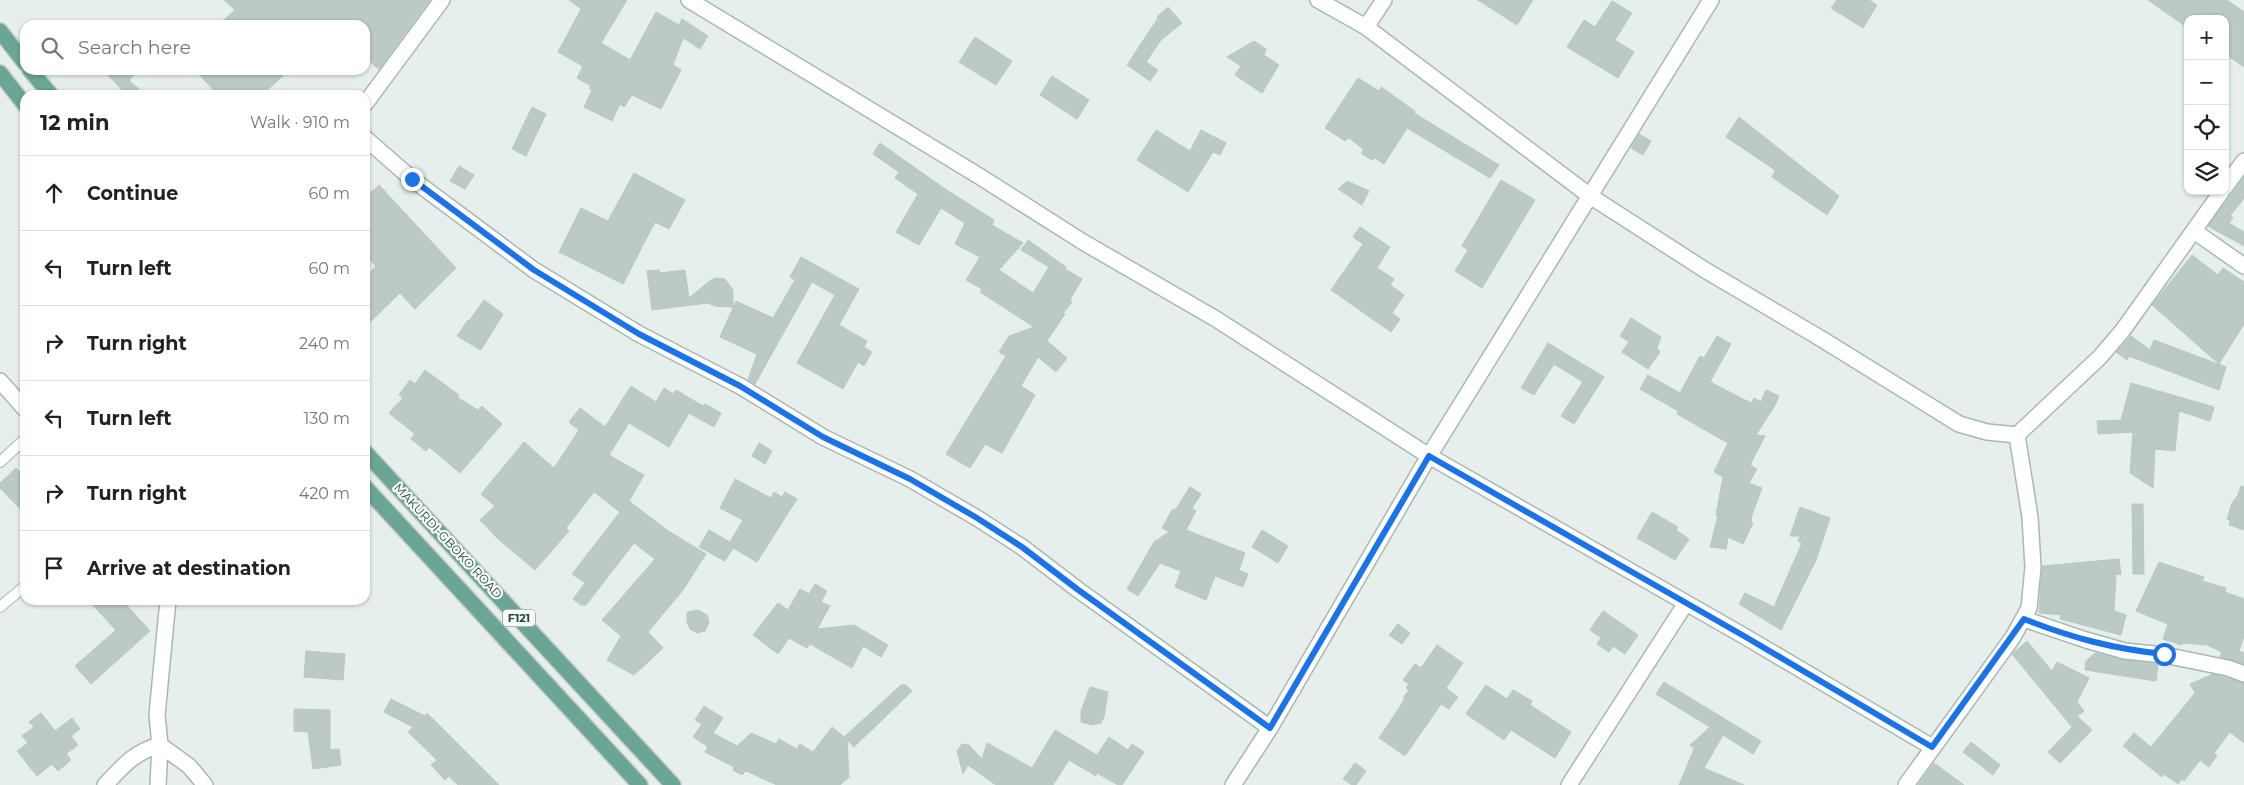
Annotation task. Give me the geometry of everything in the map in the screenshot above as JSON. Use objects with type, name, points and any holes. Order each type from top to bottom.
[{"type":"main road","points":[[0,31],[20,57]]},
{"type":"main road","points":[[0,73],[20,99]]},
{"type":"main road","points":[[34,75],[47,90]]},
{"type":"main road","name":"MAKURDI-GBOKO ROAD","points":[[370,457],[673,785]]},
{"type":"main road","name":"F121","points":[[370,492],[640,785]]},
{"type":"street","points":[[370,97],[442,0]]},
{"type":"street","points":[[689,0],[979,176],[1083,242],[1216,319],[1429,456],[1932,747]]},
{"type":"street","points":[[1318,0],[1366,27],[1590,196],[1705,270],[1959,424],[1986,432],[2017,435],[2100,357],[2123,330],[2219,195]]},
{"type":"street","points":[[1366,27],[1384,0]]},
{"type":"street","points":[[1233,785],[1270,728],[1429,456],[1711,0]]},
{"type":"street","points":[[370,142],[412,179],[534,270],[639,334],[740,386],[823,437],[910,479],[977,518],[1022,547],[1077,589],[1270,728]]},
{"type":"street","points":[[2229,182],[2244,161]]},
{"type":"street","points":[[2194,231],[2244,266]]},
{"type":"street","points":[[0,380],[20,403]]},
{"type":"street","points":[[1906,785],[2024,619],[2031,599],[2030,517],[2017,435]]},
{"type":"street","points":[[1569,785],[1686,603]]},
{"type":"street","points":[[158,785],[160,746],[157,715],[168,605]]},
{"type":"street","points":[[2024,619],[2086,640],[2125,650],[2164,654],[2228,668],[2244,674]]},
{"type":"street","points":[[105,785],[131,758],[144,750],[160,746],[189,766],[205,785]]},
{"type":"lane","points":[[0,462],[20,444]]},
{"type":"lane","points":[[0,607],[20,590]]},
{"type":"building","points":[[224,0],[430,0],[379,69],[370,62],[370,20],[224,20],[235,10]]},
{"type":"building","points":[[569,0],[627,0],[601,43],[630,60],[656,12],[679,25],[682,19],[708,36],[700,49],[683,38],[673,65],[681,70],[661,109],[632,95],[624,107],[620,104],[612,121],[584,107],[592,90],[589,88],[591,86],[577,78],[583,66],[558,52],[581,9]]},
{"type":"building","points":[[1478,0],[1533,0],[1517,25]]},
{"type":"building","points":[[1837,0],[1869,0],[1877,5],[1863,28],[1831,8]]},
{"type":"building","points":[[2148,0],[2227,0],[2244,12],[2244,67],[2229,57],[2229,15],[2184,15],[2184,25]]},
{"type":"building","points":[[1612,1],[1632,13],[1615,40],[1634,52],[1618,78],[1567,47],[1584,20],[1595,27]]},
{"type":"building","points":[[1168,7],[1182,23],[1161,40],[1146,62],[1158,70],[1150,81],[1127,65],[1157,17]]},
{"type":"building","points":[[975,37],[1012,61],[996,85],[959,62]]},
{"type":"building","points":[[1254,41],[1266,49],[1264,55],[1279,65],[1262,93],[1235,75],[1241,66],[1227,57]]},
{"type":"building","points":[[108,75],[134,75],[129,80],[140,90],[122,90]]},
{"type":"building","points":[[200,75],[284,75],[267,90],[213,90]]},
{"type":"building","points":[[1052,76],[1089,100],[1077,119],[1040,95]]},
{"type":"building","points":[[1358,78],[1379,91],[1381,87],[1415,111],[1414,113],[1499,165],[1490,178],[1407,128],[1384,164],[1375,158],[1372,160],[1362,154],[1363,149],[1349,138],[1345,141],[1325,128]]},
{"type":"building","points":[[532,107],[546,114],[526,156],[512,149]]},
{"type":"building","points":[[1739,117],[1839,196],[1827,215],[1772,177],[1775,170],[1726,137]]},
{"type":"building","points":[[1156,130],[1190,151],[1201,130],[1226,143],[1220,155],[1213,152],[1188,192],[1137,160]]},
{"type":"building","points":[[1639,134],[1651,141],[1643,155],[1631,148]]},
{"type":"building","points":[[880,143],[945,189],[994,220],[992,225],[1023,243],[999,270],[1033,293],[1049,267],[1021,250],[1028,240],[1066,267],[1065,269],[1082,279],[1070,300],[1072,302],[1063,313],[1065,314],[1047,341],[1067,358],[1056,372],[1038,357],[1021,386],[1035,395],[1002,453],[985,444],[970,468],[946,454],[1006,356],[999,352],[1009,336],[1034,327],[980,292],[982,289],[966,280],[980,257],[955,244],[965,223],[941,208],[919,245],[896,232],[918,194],[895,178],[899,172],[873,154]]},
{"type":"building","points":[[459,166],[474,175],[465,189],[450,181]]},
{"type":"building","points":[[634,173],[685,200],[669,229],[655,222],[623,284],[559,252],[581,208],[608,221]]},
{"type":"building","points":[[2244,177],[2244,198],[2230,216],[2233,218],[2229,223],[2244,232],[2244,246],[2208,226]]},
{"type":"building","points":[[1501,180],[1535,200],[1482,288],[1455,271],[1468,250],[1462,246]]},
{"type":"building","points":[[1347,181],[1369,191],[1362,205],[1338,189]]},
{"type":"building","points":[[379,185],[456,268],[415,309],[400,293],[370,322],[370,273],[376,266],[370,260],[370,193]]},
{"type":"building","points":[[1360,227],[1390,247],[1377,268],[1394,279],[1390,285],[1404,295],[1392,313],[1400,319],[1391,332],[1331,290],[1363,244],[1353,237]]},
{"type":"building","points":[[2192,255],[2218,275],[2223,268],[2244,282],[2244,324],[2219,364],[2152,305]]},
{"type":"building","points":[[801,257],[859,289],[839,325],[867,341],[864,347],[872,352],[864,366],[858,362],[843,389],[797,363],[835,295],[812,282],[755,384],[748,380],[757,354],[720,337],[736,301],[773,318],[795,280],[790,277]]},
{"type":"building","points":[[659,270],[660,273],[685,270],[689,298],[711,280],[716,278],[725,279],[733,290],[733,307],[715,306],[708,303],[652,310],[647,271]]},
{"type":"building","points":[[484,300],[503,314],[481,350],[457,336]]},
{"type":"building","points":[[1631,318],[1661,337],[1657,348],[1660,352],[1648,369],[1622,352],[1629,342],[1620,336]]},
{"type":"building","points":[[1717,336],[1731,344],[1710,382],[1751,403],[1754,398],[1761,402],[1766,390],[1779,396],[1756,435],[1765,436],[1750,465],[1757,469],[1749,483],[1762,488],[1752,515],[1751,523],[1753,523],[1743,544],[1728,537],[1726,549],[1710,547],[1718,516],[1716,515],[1723,477],[1714,472],[1728,443],[1677,414],[1678,411],[1640,389],[1648,375],[1680,393],[1700,356],[1704,358]]},
{"type":"building","points":[[2131,336],[2150,350],[2154,340],[2226,367],[2219,390],[2129,356],[2127,360],[2116,352]]},
{"type":"building","points":[[1548,343],[1604,377],[1574,424],[1561,416],[1583,382],[1554,364],[1534,395],[1521,388]]},
{"type":"building","points":[[425,370],[459,395],[458,398],[478,410],[482,406],[502,424],[460,473],[429,447],[426,451],[411,439],[415,434],[389,413],[403,398],[399,395],[410,380],[415,384]]},
{"type":"building","points":[[2131,383],[2214,407],[2210,421],[2179,411],[2175,451],[2155,449],[2153,488],[2130,473],[2133,432],[2098,434],[2097,421],[2121,420]]},
{"type":"building","points":[[631,386],[656,402],[664,388],[673,394],[676,390],[703,406],[705,404],[721,413],[714,427],[689,413],[669,447],[629,423],[609,455],[644,475],[629,501],[667,530],[706,554],[683,590],[648,632],[663,648],[634,675],[607,660],[621,636],[602,620],[655,559],[634,543],[586,605],[581,605],[573,599],[585,583],[572,574],[620,512],[594,492],[566,528],[569,531],[535,570],[497,538],[480,520],[495,506],[481,494],[524,442],[554,468],[579,430],[569,422],[580,408],[605,427]]},
{"type":"building","points":[[759,443],[772,451],[765,464],[752,456]]},
{"type":"building","points":[[16,468],[20,472],[20,509],[0,488],[0,483]]},
{"type":"building","points":[[735,479],[771,498],[774,492],[782,497],[785,492],[797,499],[757,562],[733,548],[725,561],[699,547],[709,530],[730,542],[743,520],[720,508]]},
{"type":"building","points":[[2241,486],[2244,487],[2244,530],[2229,525],[2230,520],[2227,519],[2232,503],[2238,495]]},
{"type":"building","points":[[1190,487],[1201,494],[1192,508],[1196,511],[1186,530],[1245,553],[1239,570],[1248,574],[1243,587],[1215,576],[1206,600],[1175,587],[1181,571],[1160,563],[1138,596],[1127,589],[1154,542],[1169,532],[1162,528],[1172,510],[1176,509]]},
{"type":"building","points":[[2132,504],[2143,504],[2144,574],[2133,574]]},
{"type":"building","points":[[1800,507],[1830,518],[1816,560],[1781,630],[1739,604],[1745,593],[1774,607],[1802,543],[1798,541],[1800,536],[1790,536]]},
{"type":"building","points":[[1652,512],[1678,527],[1676,530],[1689,539],[1675,560],[1637,538]]},
{"type":"building","points":[[1262,530],[1288,546],[1278,563],[1252,547]]},
{"type":"building","points":[[2119,559],[2121,574],[2116,575],[2114,611],[2126,615],[2121,635],[2060,619],[2061,615],[2039,613],[2042,566]]},
{"type":"building","points":[[2159,562],[2204,577],[2202,581],[2226,588],[2225,592],[2244,599],[2244,636],[2239,651],[2244,653],[2244,664],[2220,657],[2222,652],[2207,645],[2182,643],[2181,645],[2163,639],[2168,624],[2136,611]]},
{"type":"building","points":[[815,584],[827,591],[821,602],[830,606],[817,629],[854,625],[888,645],[881,657],[863,646],[852,668],[810,644],[807,648],[789,638],[778,654],[753,635],[778,603],[788,610],[800,589],[809,594]]},
{"type":"building","points":[[93,605],[127,605],[150,631],[91,684],[75,666],[116,630]]},
{"type":"building","points":[[698,610],[707,615],[709,622],[705,631],[698,633],[691,630],[687,623],[687,612]]},
{"type":"building","points":[[1603,611],[1638,635],[1625,654],[1613,646],[1609,652],[1597,644],[1601,638],[1590,630]]},
{"type":"building","points":[[1398,624],[1410,633],[1402,644],[1389,635]]},
{"type":"building","points":[[2027,641],[2052,671],[2057,662],[2089,678],[2077,702],[2084,711],[2077,716],[2092,730],[2060,763],[2048,752],[2072,727],[2012,654]]},
{"type":"building","points":[[1437,645],[1463,663],[1446,688],[1458,697],[1449,709],[1441,704],[1405,756],[1379,738],[1409,690],[1406,688],[1409,684],[1403,680],[1415,664],[1421,668]]},
{"type":"building","points":[[306,651],[345,654],[343,680],[304,677]]},
{"type":"building","points":[[2095,653],[2124,660],[2158,664],[2156,681],[2085,670],[2086,661]]},
{"type":"building","points":[[2213,674],[2244,683],[2244,743],[2230,732],[2214,753],[2217,755],[2209,767],[2200,760],[2184,781],[2182,779],[2178,784],[2164,774],[2162,777],[2123,746],[2134,733],[2151,747],[2195,693],[2190,684]]},
{"type":"building","points":[[1664,682],[1761,741],[1753,754],[1723,735],[1704,768],[1744,785],[1679,785],[1694,749],[1690,745],[1710,727],[1656,694]]},
{"type":"building","points":[[901,685],[906,685],[912,691],[854,747],[847,740],[849,777],[840,785],[777,785],[746,771],[742,775],[733,770],[734,767],[705,752],[708,747],[693,737],[702,724],[695,720],[704,706],[723,718],[713,733],[737,746],[751,733],[776,744],[779,739],[797,749],[800,744],[813,752],[832,727],[844,737]]},
{"type":"building","points":[[1486,685],[1507,699],[1513,690],[1532,701],[1530,705],[1571,732],[1555,758],[1511,730],[1504,740],[1466,714]]},
{"type":"building","points":[[1090,687],[1108,692],[1104,717],[1101,723],[1092,725],[1081,722],[1081,711]]},
{"type":"building","points":[[391,699],[425,716],[427,713],[499,785],[458,785],[449,776],[445,780],[431,765],[437,760],[408,732],[413,727],[384,712]]},
{"type":"building","points":[[294,709],[330,710],[330,750],[339,749],[341,765],[313,769],[308,732],[294,731]]},
{"type":"building","points":[[41,713],[55,731],[72,718],[80,729],[71,736],[78,745],[66,754],[71,760],[58,771],[52,764],[37,776],[17,751],[28,743],[22,736],[34,727],[29,722]]},
{"type":"building","points":[[1055,730],[1097,755],[1109,737],[1128,750],[1132,744],[1144,752],[1122,785],[1118,785],[1097,773],[1096,776],[1069,760],[1053,785],[996,785],[968,765],[963,774],[957,751],[962,744],[969,745],[982,759],[987,743],[1032,768]]},
{"type":"building","points":[[1971,742],[2000,765],[1993,775],[1963,752]]},
{"type":"building","points":[[1355,763],[1366,771],[1356,785],[1352,785],[1343,779]]},
{"type":"building","points":[[1934,763],[1964,785],[1918,785]]},
{"type":"route","points":[[412,179],[534,270],[639,334],[740,386],[823,437],[910,479],[977,518],[1022,547],[1077,589],[1270,728],[1429,456],[1744,636],[1932,747],[1998,658],[2024,619],[2086,640],[2125,650],[2164,654]]}]
